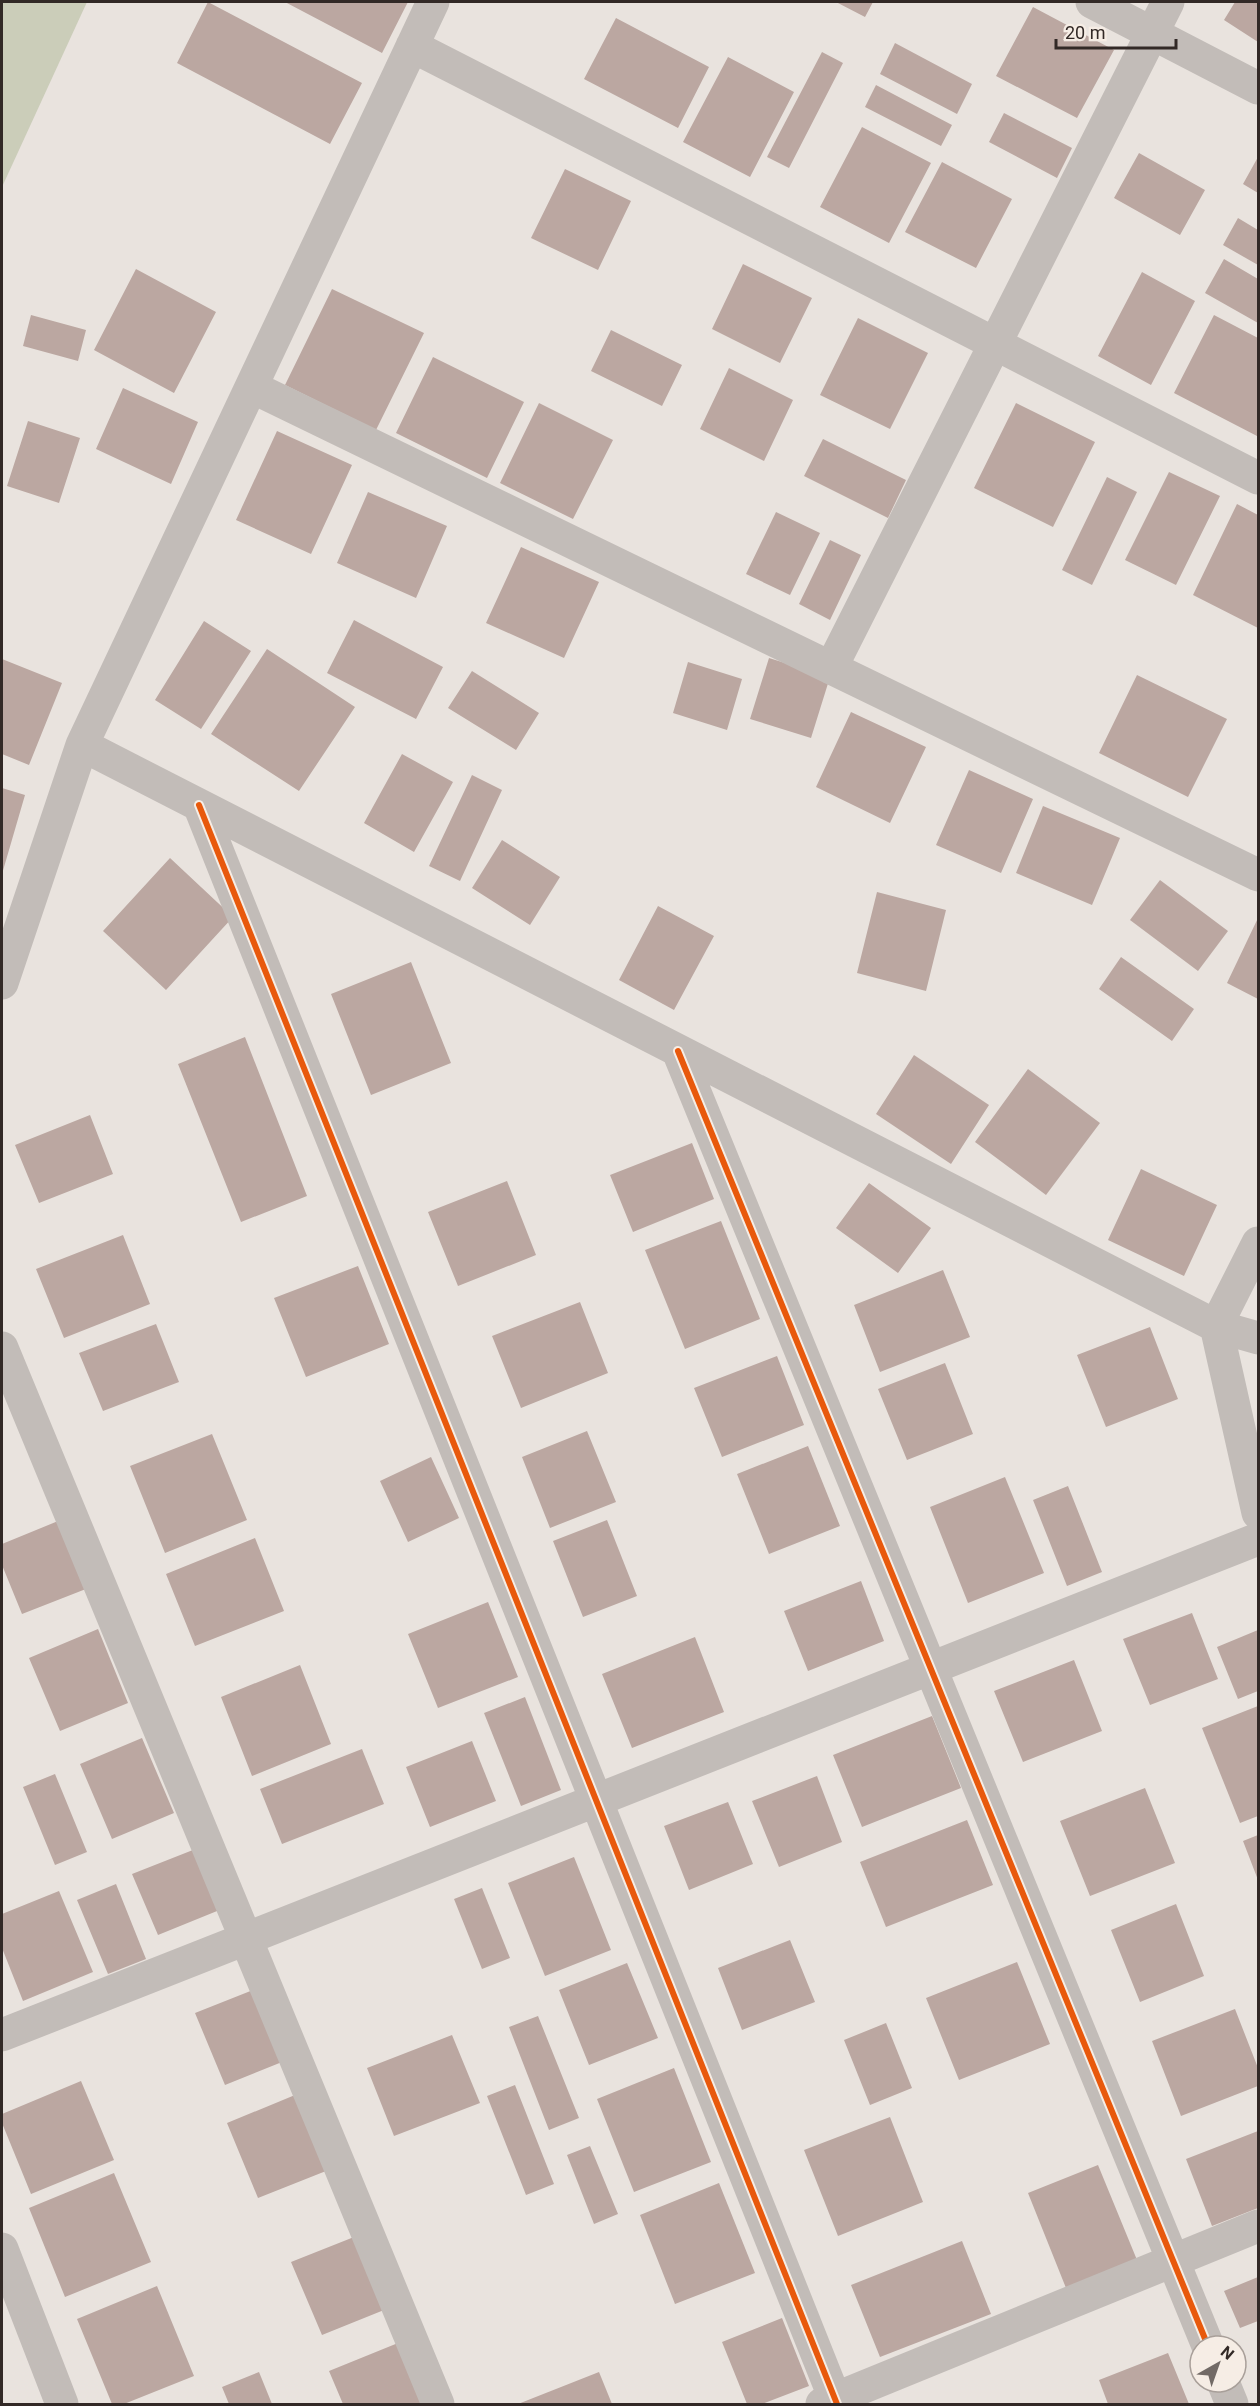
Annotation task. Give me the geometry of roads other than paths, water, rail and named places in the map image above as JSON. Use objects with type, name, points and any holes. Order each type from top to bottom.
[{"type":"street","points":[[2,982],[82,745],[433,2]]},
{"type":"street","points":[[1092,2],[1258,88]]},
{"type":"street","points":[[831,668],[1168,2]]},
{"type":"street","points":[[412,46],[1258,478]]},
{"type":"street","points":[[252,387],[1258,875]]},
{"type":"street","points":[[82,745],[1216,1326],[1258,1338]]},
{"type":"street","points":[[199,805],[596,1801],[831,2403],[1258,2226]]},
{"type":"street","points":[[678,1051],[1203,2334]]},
{"type":"street","points":[[1258,1243],[1216,1326],[1258,1513]]},
{"type":"street","points":[[2,1348],[438,2404]]},
{"type":"street","points":[[2,2035],[1258,1539]]},
{"type":"street","points":[[2,2249],[62,2404]]}]
